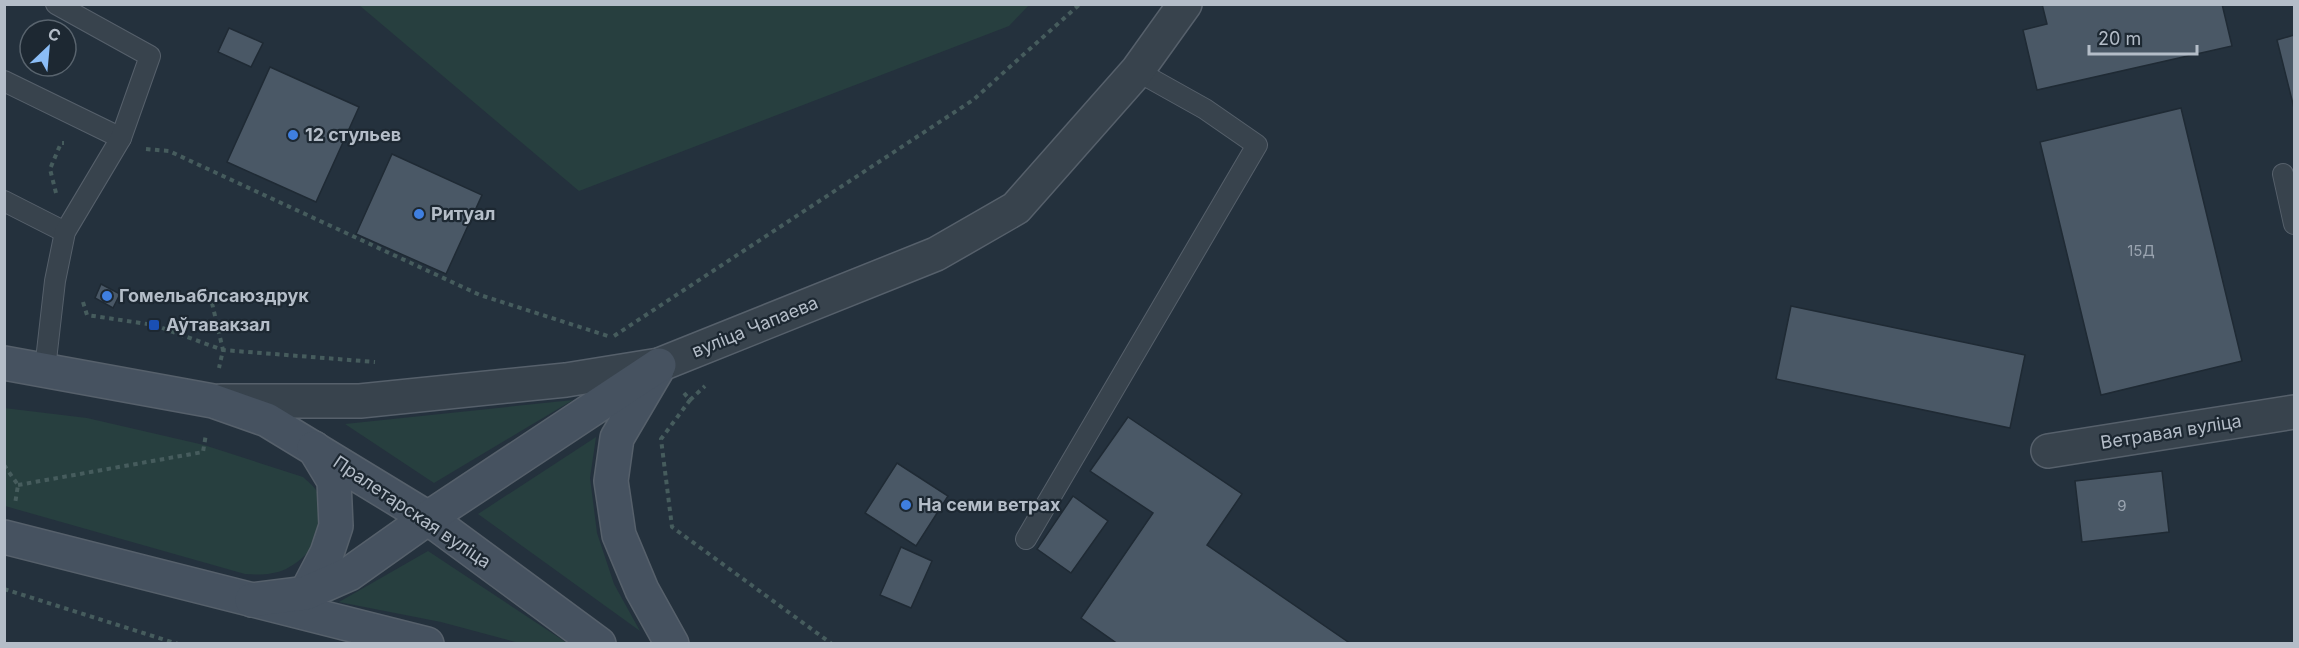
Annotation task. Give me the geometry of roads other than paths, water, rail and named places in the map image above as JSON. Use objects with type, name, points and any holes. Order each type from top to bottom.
[{"type":"main road","name":"Пралетарская вуліца","points":[[4,363],[213,401],[267,420],[428,518],[599,644]]},
{"type":"main road","points":[[252,600],[306,593],[349,574],[428,518],[659,364]]},
{"type":"main road","points":[[659,364],[617,438],[611,481],[619,535],[642,590],[672,644]]},
{"type":"main road","points":[[306,593],[327,553],[336,526],[334,481],[313,446]]},
{"type":"main road","points":[[4,537],[427,644]]},
{"type":"street","name":"вуліца Чапаева","points":[[213,401],[360,401],[566,380],[659,364],[936,254],[1016,208],[1137,71],[1185,4]]},
{"type":"street","name":"Ветравая вуліца","points":[[2048,451],[2295,412]]},
{"type":"lane","points":[[45,369],[55,281],[65,232],[121,138],[150,56],[56,4]]},
{"type":"lane","points":[[1026,539],[1257,145],[1205,109],[1137,71]]},
{"type":"lane","points":[[4,81],[121,138]]},
{"type":"lane","points":[[2283,174],[2295,224]]},
{"type":"lane","points":[[4,201],[65,232]]},
{"type":"place","name":"12 стульев","points":[[293,135]]},
{"type":"place","name":"Ритуал","points":[[419,214]]},
{"type":"place","name":"Гомельаблсаюздрук","points":[[107,296]]},
{"type":"place","name":"Аўтавакзал","points":[[154,325]]},
{"type":"place","name":"На семи ветрах","points":[[906,505]]}]
